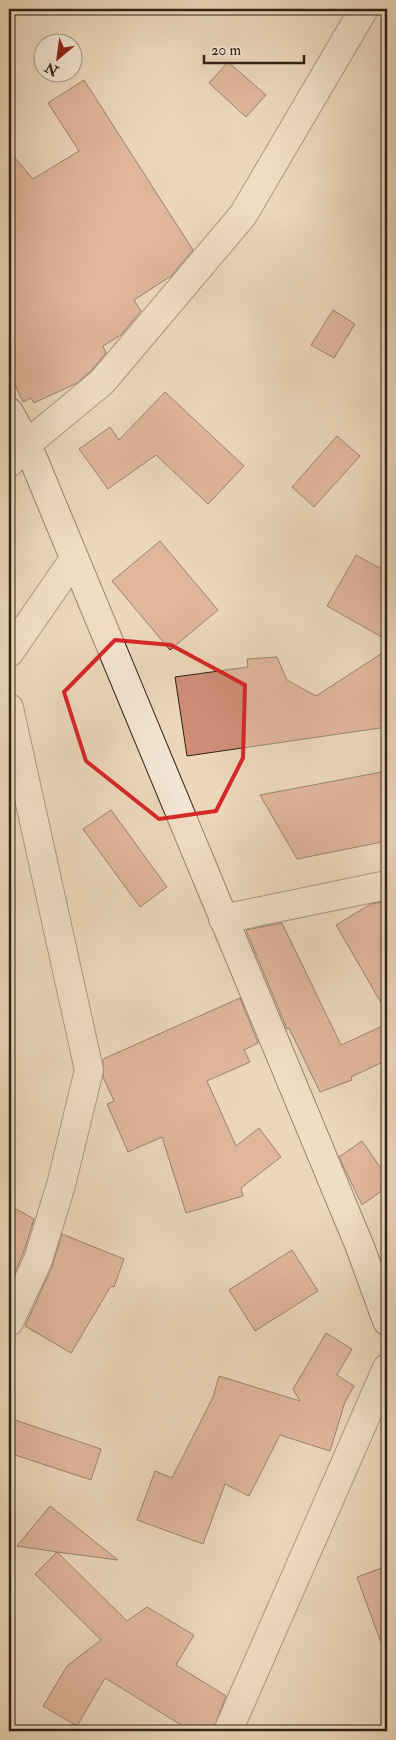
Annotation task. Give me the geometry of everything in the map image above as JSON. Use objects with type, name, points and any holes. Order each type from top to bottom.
[{"type":"street","points":[[18,454],[102,382],[243,215],[364,9]]},
{"type":"street","points":[[9,412],[18,454],[74,559],[360,1247],[387,1321]]},
{"type":"street","points":[[9,653],[74,559]]},
{"type":"street","points":[[9,708],[89,1070],[61,1185],[38,1260],[9,1322]]},
{"type":"street","points":[[224,919],[387,886]]},
{"type":"street","points":[[228,1731],[387,1368]]},
{"type":"highlighted area","points":[[115,640],[171,645],[245,685],[243,758],[216,811],[159,819],[86,761],[64,692]]},
{"type":"building","points":[[228,62],[266,95],[246,117],[209,83]]},
{"type":"building","points":[[84,80],[193,250],[171,276],[134,300],[141,311],[121,335],[103,346],[106,353],[91,371],[77,383],[34,403],[31,398],[23,402],[9,372],[9,151],[33,179],[79,151],[48,103]]},
{"type":"building","points":[[333,310],[355,324],[334,358],[311,345]]},
{"type":"building","points":[[165,392],[244,466],[208,504],[156,455],[108,489],[79,449],[110,427],[119,440]]},
{"type":"building","points":[[337,436],[360,456],[314,507],[292,487]]},
{"type":"building","points":[[160,541],[218,610],[170,650],[112,581]]},
{"type":"building","points":[[356,555],[387,572],[387,640],[327,606]]},
{"type":"building","points":[[387,650],[387,727],[187,756],[175,677],[248,667],[247,659],[277,657],[287,680],[316,696]]},
{"type":"building","points":[[387,771],[387,841],[297,859],[260,795]]},
{"type":"building","points":[[111,810],[167,887],[140,907],[83,829]]},
{"type":"building","points":[[387,901],[387,1013],[336,925],[371,904]]},
{"type":"building","points":[[282,923],[341,1045],[387,1024],[387,1060],[351,1077],[352,1080],[320,1092],[289,1028],[287,1029],[246,930]]},
{"type":"building","points":[[240,998],[258,1043],[244,1050],[250,1062],[207,1081],[236,1146],[259,1128],[281,1157],[241,1188],[243,1196],[186,1213],[162,1137],[128,1152],[107,1104],[114,1101],[103,1077],[103,1059]]},
{"type":"building","points":[[362,1141],[387,1177],[387,1187],[362,1205],[339,1157]]},
{"type":"building","points":[[9,1205],[34,1219],[23,1254],[9,1286]]},
{"type":"building","points":[[62,1234],[124,1259],[114,1287],[111,1286],[71,1353],[25,1326],[52,1267]]},
{"type":"building","points":[[292,1250],[318,1291],[255,1331],[229,1290]]},
{"type":"building","points":[[326,1333],[352,1349],[337,1375],[354,1386],[345,1402],[330,1451],[280,1435],[249,1496],[225,1484],[203,1544],[137,1520],[155,1471],[172,1478],[213,1397],[219,1376],[300,1401],[293,1389]]},
{"type":"building","points":[[9,1418],[101,1449],[91,1480],[9,1453]]},
{"type":"building","points":[[50,1506],[118,1560],[17,1546]]},
{"type":"building","points":[[57,1552],[127,1621],[147,1607],[194,1635],[176,1665],[226,1696],[213,1731],[191,1731],[105,1678],[77,1726],[43,1706],[67,1666],[101,1640],[35,1574]]},
{"type":"building","points":[[387,1566],[387,1650],[384,1651],[357,1577]]}]
